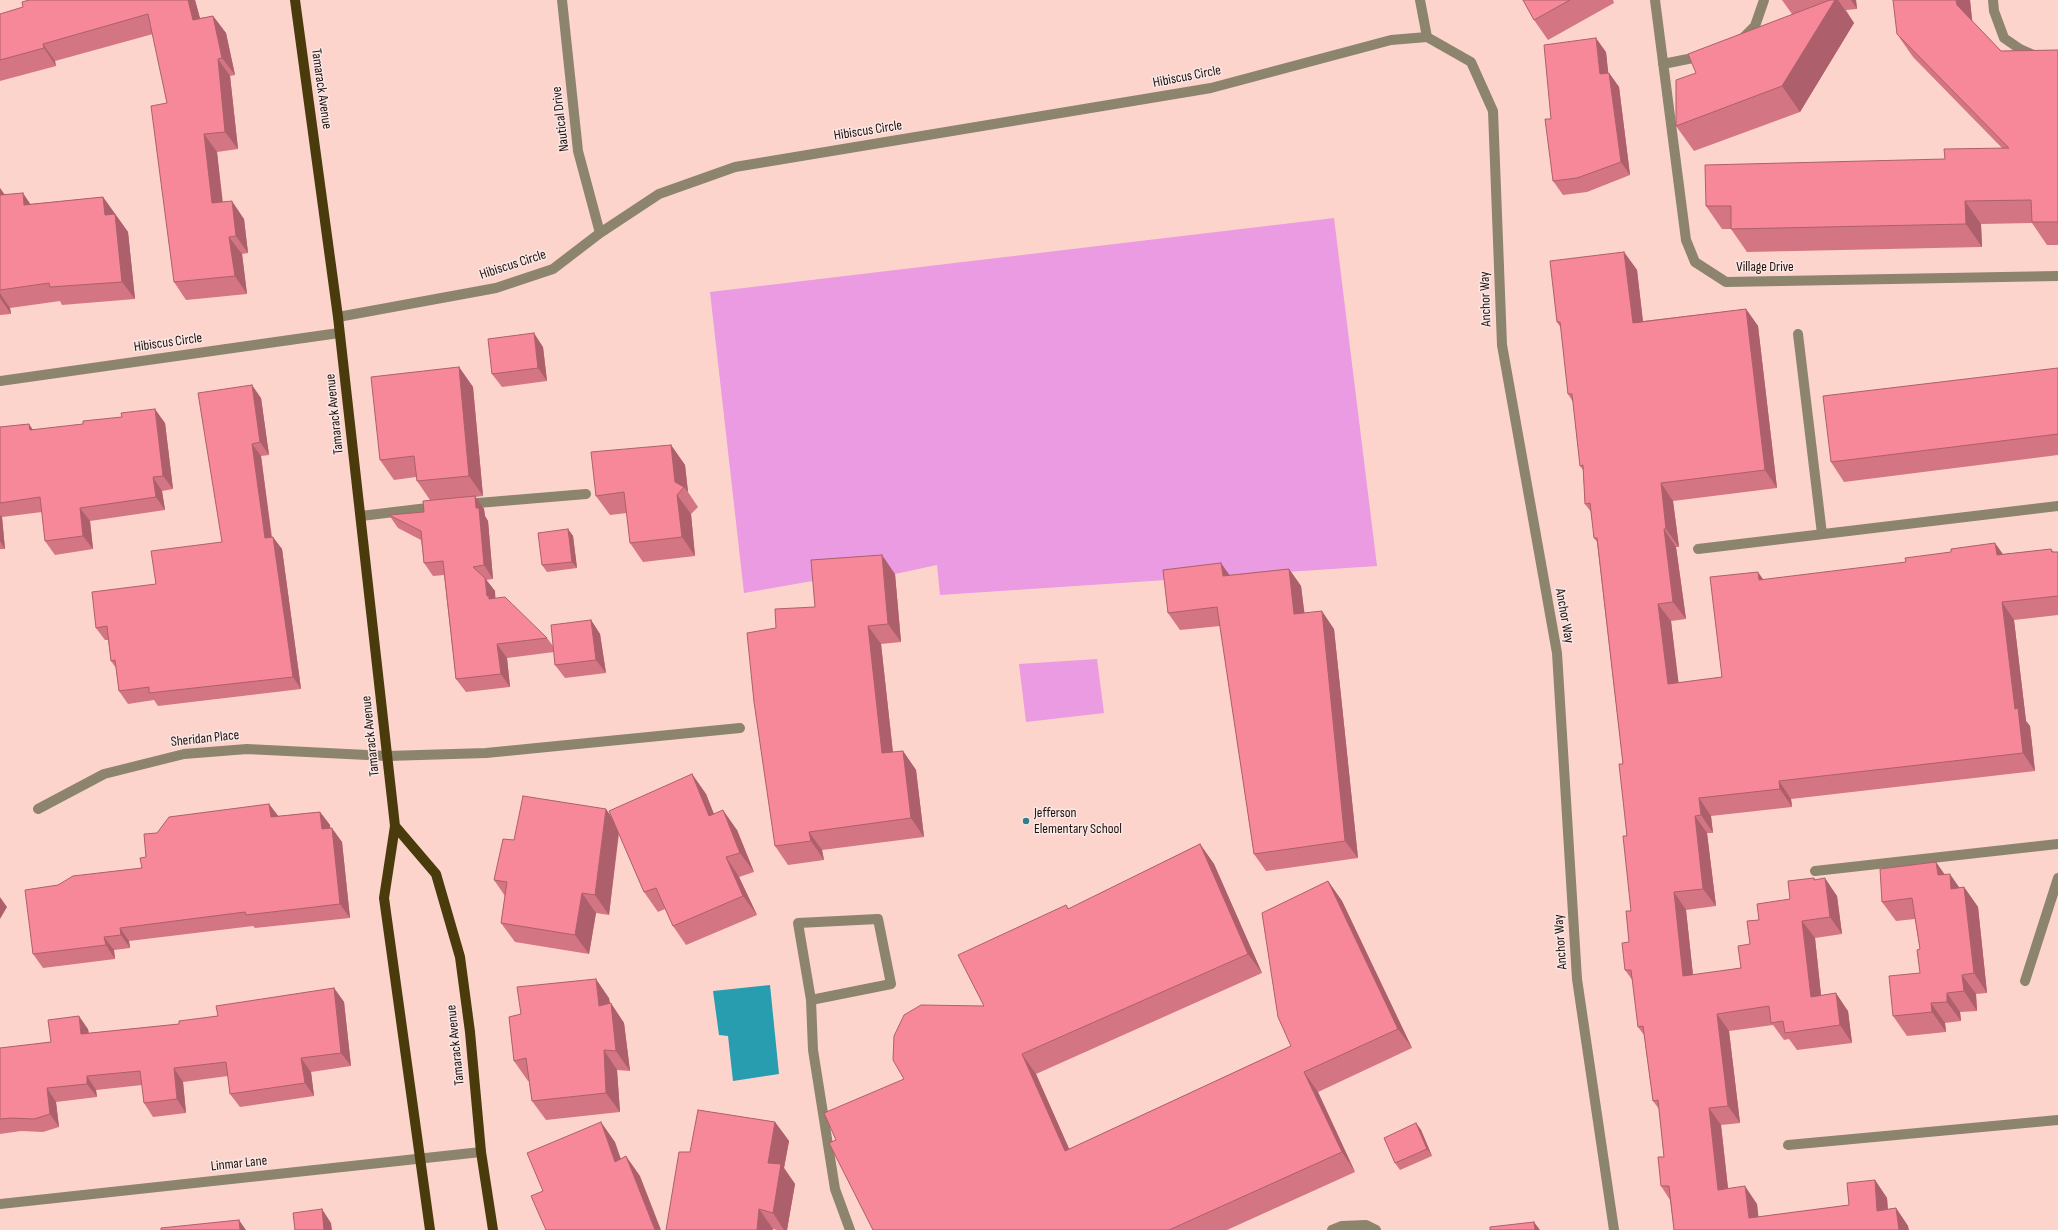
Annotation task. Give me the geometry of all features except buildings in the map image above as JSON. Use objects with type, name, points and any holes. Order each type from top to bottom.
[{"type":"main road","name":"Tamarack Avenue","points":[[295,0],[338,316],[395,826],[384,898],[430,1230]]},
{"type":"main road","name":"Tamarack Avenue","points":[[395,826],[436,874],[460,958],[470,1032],[481,1152],[493,1230]]},
{"type":"street","name":"Nautical Drive","points":[[562,0],[578,151],[600,233]]},
{"type":"street","points":[[1420,0],[1427,37]]},
{"type":"street","name":"Village Drive","points":[[1655,0],[1686,240],[1694,262],[1726,282],[2058,276]]},
{"type":"street","points":[[1735,46],[1755,26],[1764,0]]},
{"type":"street","points":[[1993,0],[1994,11],[2004,38],[2020,49],[2038,57],[2058,58]]},
{"type":"street","name":"Hibiscus Circle","points":[[338,316],[496,288],[553,269],[600,233],[659,194],[735,167],[1210,88],[1391,40],[1427,37]]},
{"type":"street","name":"Anchor Way","points":[[1427,37],[1471,62],[1493,111],[1502,345],[1557,653],[1577,979],[1614,1230]]},
{"type":"street","points":[[1663,64],[1717,54]]},
{"type":"street","name":"Hibiscus Circle","points":[[0,381],[339,333]]},
{"type":"street","points":[[1798,334],[1822,534]]},
{"type":"street","points":[[360,516],[449,505],[586,494]]},
{"type":"street","points":[[1698,549],[2058,506]]},
{"type":"street","name":"Sheridan Place","points":[[38,808],[104,774],[184,754],[247,749],[387,756],[486,753],[740,728]]},
{"type":"street","points":[[1815,871],[2058,844]]},
{"type":"street","points":[[2025,981],[2058,878]]},
{"type":"street","points":[[811,1000],[891,984],[878,919],[798,923],[811,1000],[814,1050],[835,1189],[850,1230]]},
{"type":"street","points":[[1788,1145],[2058,1120]]},
{"type":"street","name":"Linmar Lane","points":[[0,1204],[481,1152]]},
{"type":"street","points":[[1332,1230],[1342,1226],[1366,1225],[1376,1230]]},
{"type":"shaded area","points":[[1334,218],[1377,566],[940,595],[937,565],[895,574],[824,579],[744,593],[710,292]]},
{"type":"shaded area","points":[[1097,659],[1104,713],[1026,722],[1019,664]]},
{"type":"water","points":[[770,985],[779,1074],[733,1081],[728,1036],[719,1035],[713,991]]},
{"type":"place","name":"Jefferson Elementary School","points":[[1026,821]]}]
